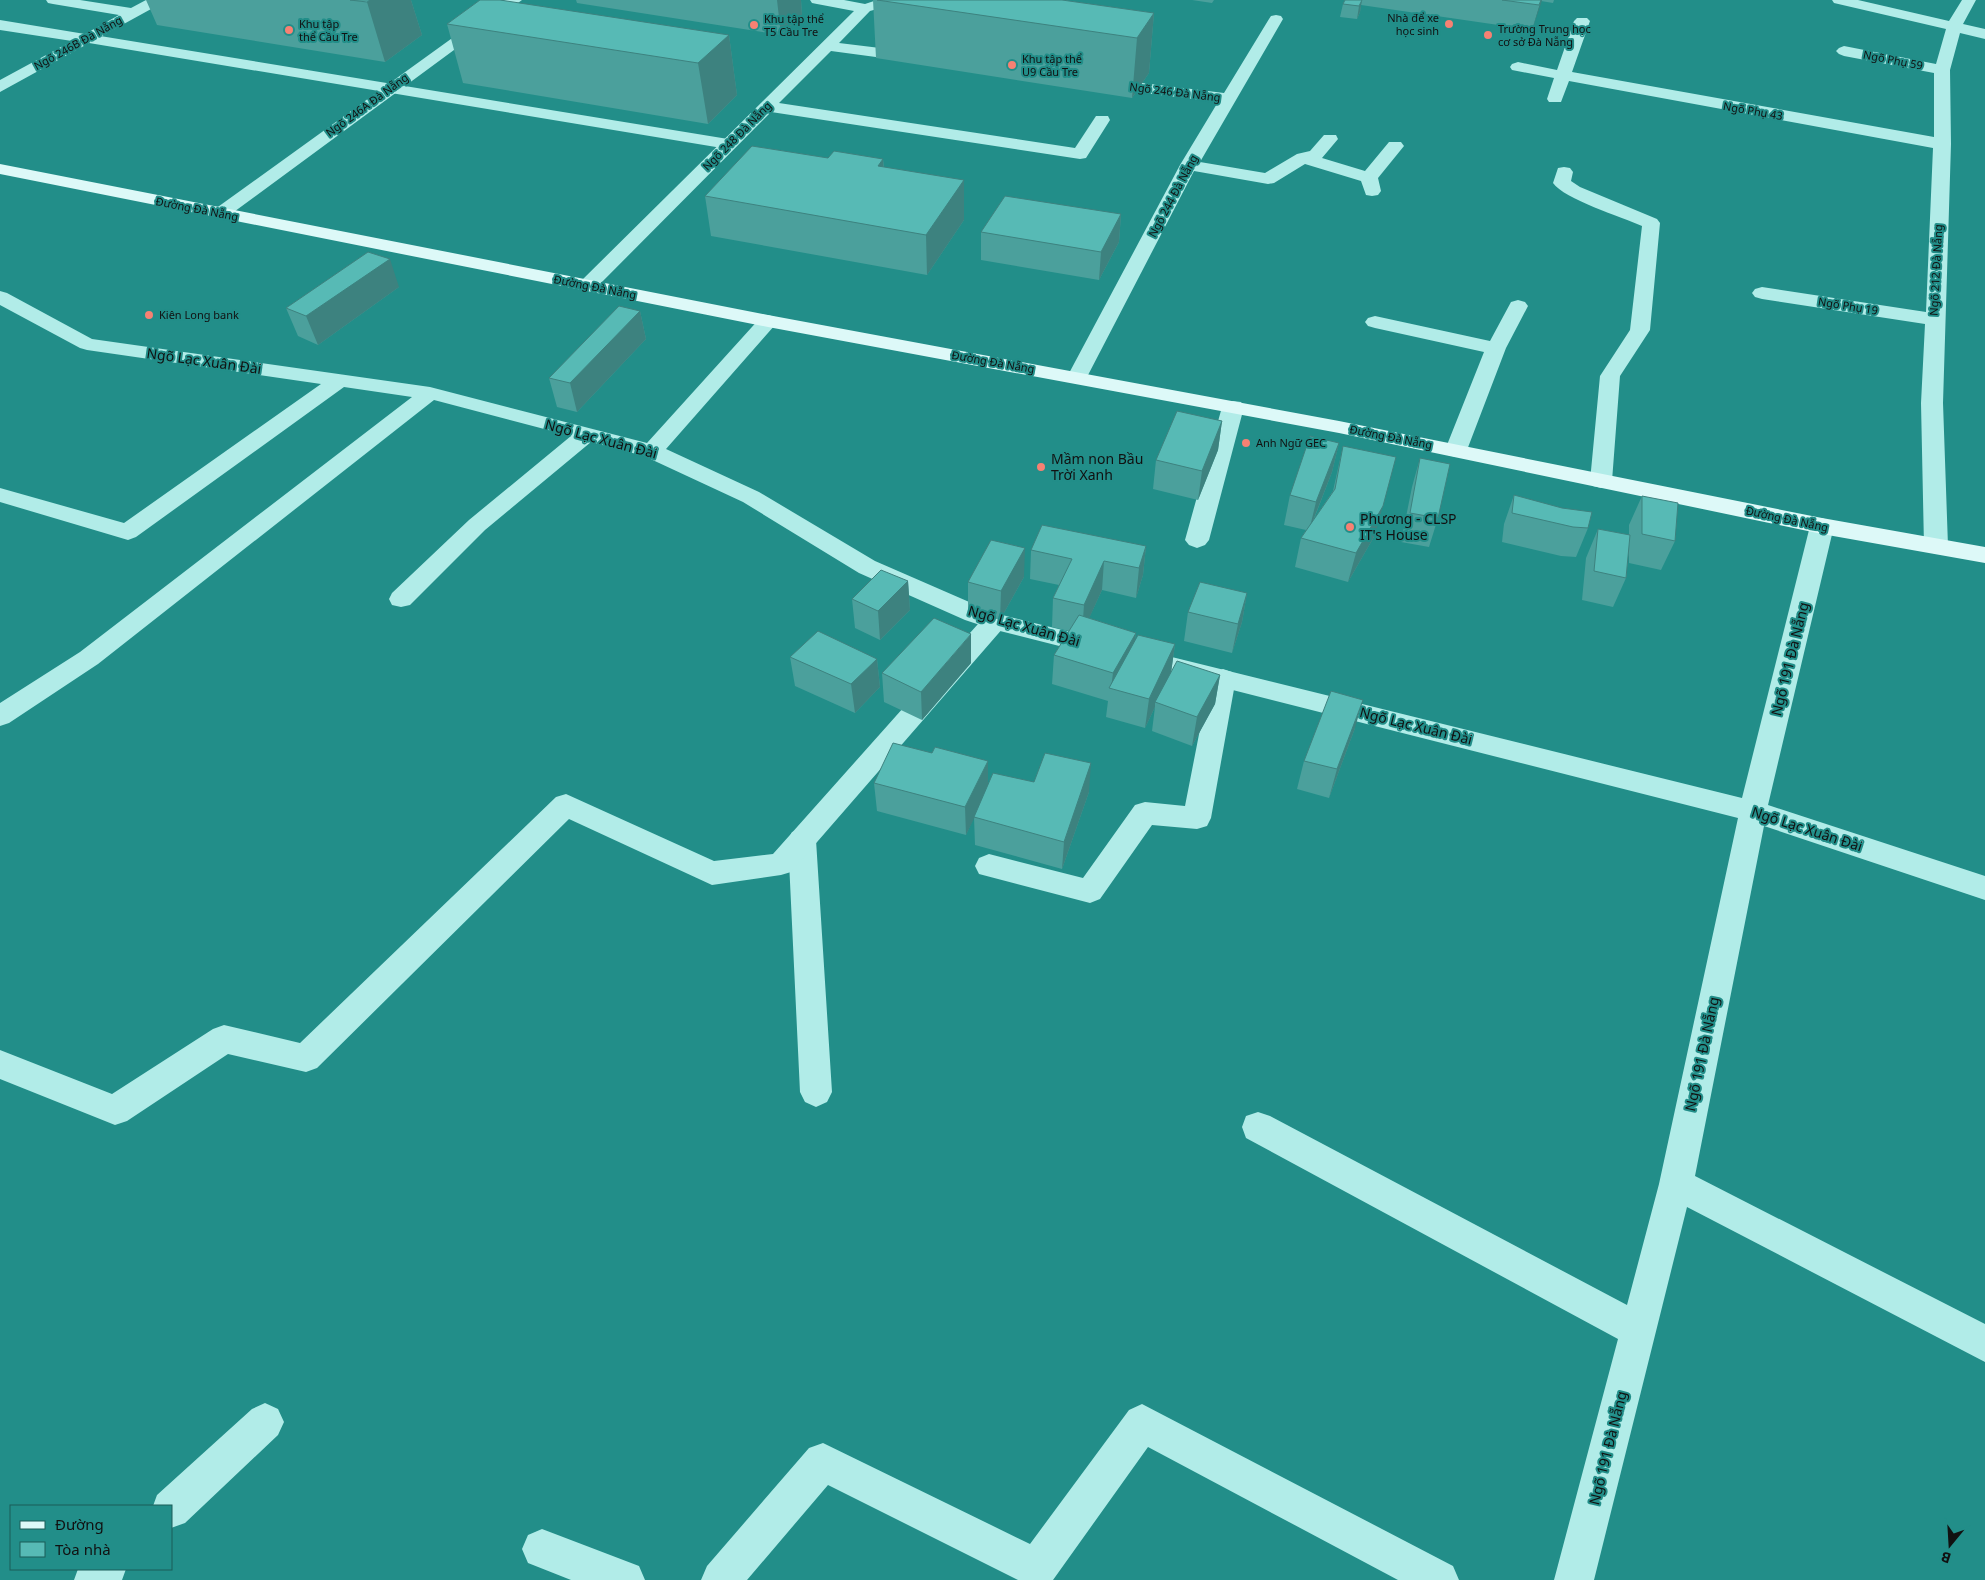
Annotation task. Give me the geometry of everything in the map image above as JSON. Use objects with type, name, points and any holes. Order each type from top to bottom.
[{"type":"main road","name":"Đường Đà Nẵng","points":[[0,169],[768,321],[1456,450],[1822,526],[1985,555]]},
{"type":"street","points":[[53,0],[132,13]]},
{"type":"street","name":"Ngõ 246B Đà Nẵng","points":[[0,87],[157,0]]},
{"type":"street","name":"Ngõ 246A Đà Nẵng","points":[[221,214],[391,88],[515,0]]},
{"type":"street","points":[[817,0],[865,8]]},
{"type":"street","name":"Ngõ 248 Đà Nẵng","points":[[588,285],[865,8],[894,0]]},
{"type":"street","points":[[1839,0],[1985,34]]},
{"type":"street","name":"Ngõ 212 Đà Nẵng","points":[[1936,546],[1932,403],[1942,144],[1942,70],[1954,26],[1969,0]]},
{"type":"street","name":"Ngõ 244 Đà Nẵng","points":[[1077,378],[1189,164],[1276,19]]},
{"type":"street","points":[[1555,99],[1582,21]]},
{"type":"street","points":[[0,25],[728,144]]},
{"type":"street","points":[[826,46],[930,60]]},
{"type":"street","name":"Ngõ Phụ 59","points":[[1844,51],[1942,70]]},
{"type":"street","name":"Ngõ Phụ 43","points":[[1518,67],[1942,144]]},
{"type":"street","name":"Ngõ 246 Đà Nẵng","points":[[1083,80],[1227,98]]},
{"type":"street","points":[[766,106],[1080,154],[1102,120]]},
{"type":"street","points":[[1189,164],[1268,178],[1303,158],[1316,155],[1330,139]]},
{"type":"street","points":[[1303,158],[1371,184],[1395,146]]},
{"type":"street","points":[[1564,172],[1562,182],[1574,191],[1651,223],[1640,330],[1610,376],[1601,480]]},
{"type":"street","name":"Ngõ Phụ 19","points":[[1762,292],[1934,319]]},
{"type":"street","name":"Ngõ Lạc Xuân Đài","points":[[0,297],[88,344],[430,394],[652,451],[751,497],[867,567],[974,614],[1752,810],[1985,888]]},
{"type":"street","points":[[1456,450],[1496,348],[1518,306]]},
{"type":"street","points":[[652,451],[768,321]]},
{"type":"street","points":[[1375,322],[1496,348]]},
{"type":"street","points":[[0,495],[128,532],[340,380]]},
{"type":"street","points":[[0,716],[89,658],[430,394]]},
{"type":"street","points":[[1197,540],[1233,407]]},
{"type":"street","points":[[401,599],[477,525],[587,434]]},
{"type":"street","name":"Ngõ 191 Đà Nẵng","points":[[1574,1580],[1676,1184],[1752,810],[1822,526]]},
{"type":"street","points":[[0,1064],[115,1110],[224,1038],[306,1058],[566,805],[712,873],[781,864],[996,621]]},
{"type":"street","points":[[989,866],[1090,891],[1145,813],[1197,818],[1223,678]]},
{"type":"street","points":[[802,840],[816,1092]]},
{"type":"street","points":[[1258,1127],[1637,1330]]},
{"type":"street","points":[[1676,1184],[1985,1344]]},
{"type":"street","points":[[172,1508],[265,1422]]},
{"type":"street","points":[[721,1580],[822,1462],[1037,1568],[1142,1423],[1439,1580]]},
{"type":"street","points":[[542,1549],[625,1580]]},
{"type":"street","points":[[94,1580],[105,1570]]},
{"type":"building","points":[[350,0],[370,0],[367,2]]},
{"type":"building","points":[[480,0],[500,0],[729,35],[698,63],[447,24]]},
{"type":"building","points":[[877,0],[1062,0],[1154,13],[1137,38]]},
{"type":"building","points":[[1345,0],[1362,0],[1359,6],[1343,4]]},
{"type":"building","points":[[1502,0],[1541,0],[1539,5]]},
{"type":"building","points":[[752,146],[828,158],[834,151],[883,159],[878,166],[964,180],[926,235],[705,196]]},
{"type":"building","points":[[1005,196],[1121,214],[1101,252],[981,232]]},
{"type":"building","points":[[368,252],[390,259],[306,316],[286,308]]},
{"type":"building","points":[[619,306],[640,311],[570,383],[549,378]]},
{"type":"building","points":[[1177,411],[1222,421],[1202,471],[1156,460]]},
{"type":"building","points":[[1310,436],[1339,443],[1316,502],[1290,495]]},
{"type":"building","name":"Phương - CLSP IT's House","points":[[1343,446],[1396,457],[1383,506],[1356,553],[1301,538],[1335,489]]},
{"type":"building","points":[[1420,458],[1450,464],[1438,518],[1410,513]]},
{"type":"building","points":[[1514,495],[1562,508],[1592,512],[1588,528],[1573,527],[1512,513]]},
{"type":"building","points":[[1642,496],[1678,503],[1675,541],[1642,534]]},
{"type":"building","points":[[1042,525],[1146,546],[1139,568],[1104,561],[1084,605],[1053,598],[1072,559],[1031,550]]},
{"type":"building","points":[[1598,529],[1630,535],[1626,578],[1594,571]]},
{"type":"building","points":[[991,540],[1025,548],[1001,591],[968,582]]},
{"type":"building","points":[[881,570],[908,581],[878,611],[852,599]]},
{"type":"building","points":[[1200,582],[1247,593],[1238,624],[1188,612]]},
{"type":"building","points":[[1079,615],[1136,633],[1113,673],[1054,655]]},
{"type":"building","points":[[934,618],[971,634],[921,692],[882,673]]},
{"type":"building","points":[[818,631],[877,659],[851,684],[790,657]]},
{"type":"building","points":[[1138,635],[1175,644],[1149,699],[1109,688]]},
{"type":"building","points":[[1177,661],[1220,675],[1197,717],[1155,702]]},
{"type":"building","points":[[1331,691],[1363,700],[1337,769],[1304,761]]},
{"type":"building","points":[[893,743],[932,753],[935,747],[988,761],[965,807],[874,783]]},
{"type":"building","points":[[1045,753],[1091,763],[1064,842],[974,817],[993,773],[1034,782]]},
{"type":"place","name":"Nhà để xe học sinh","points":[[1449,24]]},
{"type":"place","name":"Khu tập thể T5 Cầu Tre","points":[[754,25]]},
{"type":"place","name":"Khu tập thể Cầu Tre","points":[[289,30]]},
{"type":"place","name":"Trường Trung học cơ sở Đà Nẵng","points":[[1488,35]]},
{"type":"place","name":"Khu tập thể U9 Cầu Tre","points":[[1012,65]]},
{"type":"place","name":"Kiên Long bank","points":[[149,315]]},
{"type":"place","name":"Anh Ngữ GEC","points":[[1246,443]]},
{"type":"place","name":"Mầm non Bầu Trời Xanh","points":[[1041,467]]},
{"type":"place","name":"Phương - CLSP IT's House","points":[[1350,527]]}]
